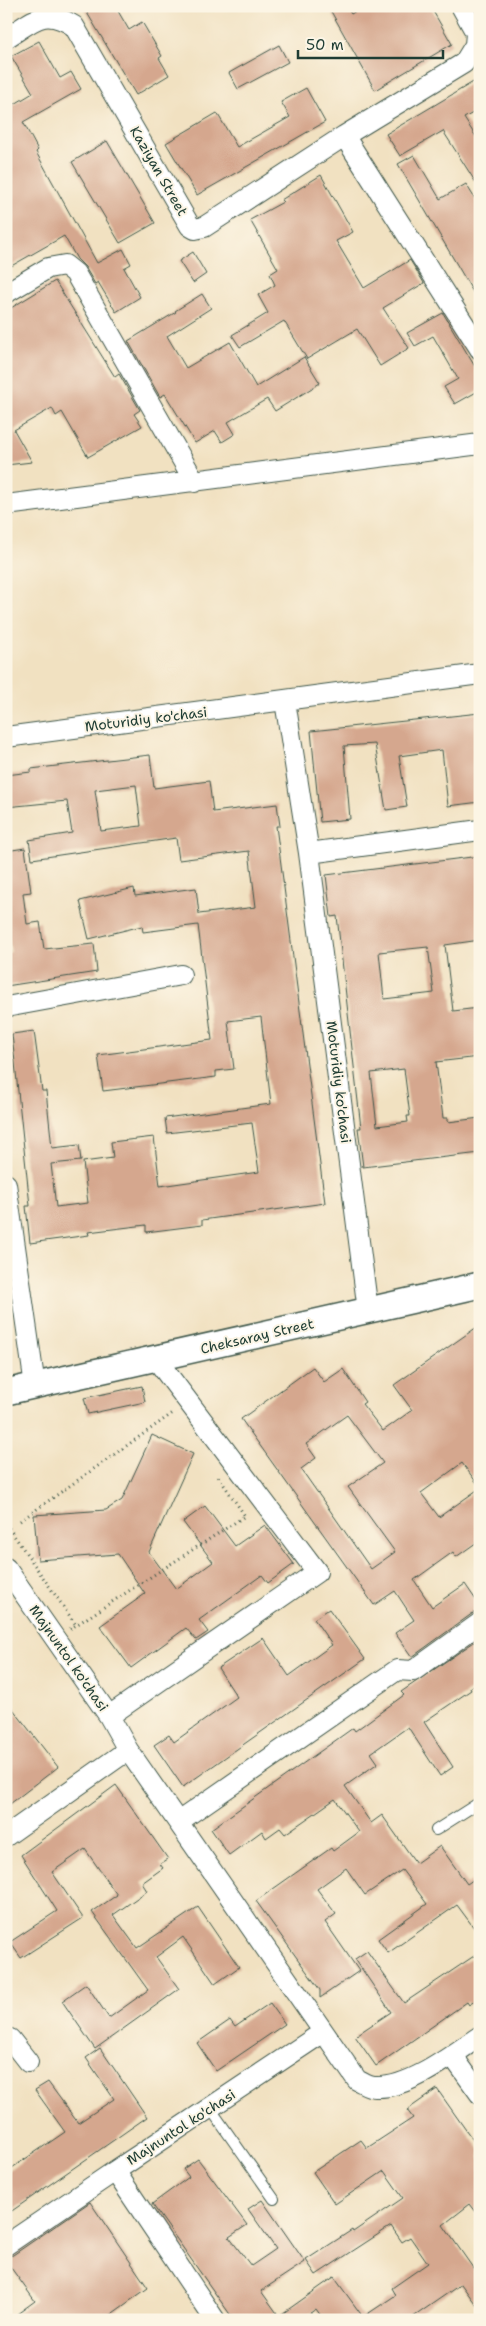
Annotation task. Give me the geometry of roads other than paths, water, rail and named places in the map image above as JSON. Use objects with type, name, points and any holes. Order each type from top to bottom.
[{"type":"street","points":[[461,6],[478,32]]},
{"type":"street","name":"Kaziyan Street","points":[[6,38],[44,15],[61,11],[74,26],[190,226],[195,229],[204,227],[464,63],[474,45],[478,32]]},
{"type":"street","points":[[345,137],[480,350]]},
{"type":"street","points":[[6,293],[48,268],[65,265],[75,273],[195,482]]},
{"type":"street","points":[[6,505],[480,444]]},
{"type":"street","name":"Moturidiy ko'chasi","points":[[6,737],[480,674]]},
{"type":"street","name":"Moturidiy ko'chasi","points":[[285,701],[310,853],[368,1311]]},
{"type":"street","points":[[310,853],[480,830]]},
{"type":"street","points":[[6,1007],[181,975]]},
{"type":"street","points":[[6,1184],[35,1386]]},
{"type":"street","name":"Cheksaray Street","points":[[6,1392],[156,1360],[480,1285]]},
{"type":"street","points":[[109,1716],[317,1572],[156,1360]]},
{"type":"street","name":"Majnuntol ko'chasi","points":[[6,1568],[109,1716],[128,1750],[356,2080],[372,2087],[393,2087],[452,2055],[480,2036]]},
{"type":"street","points":[[178,1822],[397,1670],[412,1671],[480,1623]]},
{"type":"street","points":[[6,1836],[128,1750]]},
{"type":"street","name":"Majnuntol ko'chasi","points":[[215,2320],[115,2171],[322,2033]]},
{"type":"street","points":[[6,2038],[10,2039],[28,2062]]},
{"type":"street","points":[[452,2055],[480,2094]]},
{"type":"street","points":[[6,2245],[115,2171]]},
{"type":"lane","points":[[436,1830],[480,1802]]},
{"type":"lane","points":[[210,2108],[274,2199]]}]
